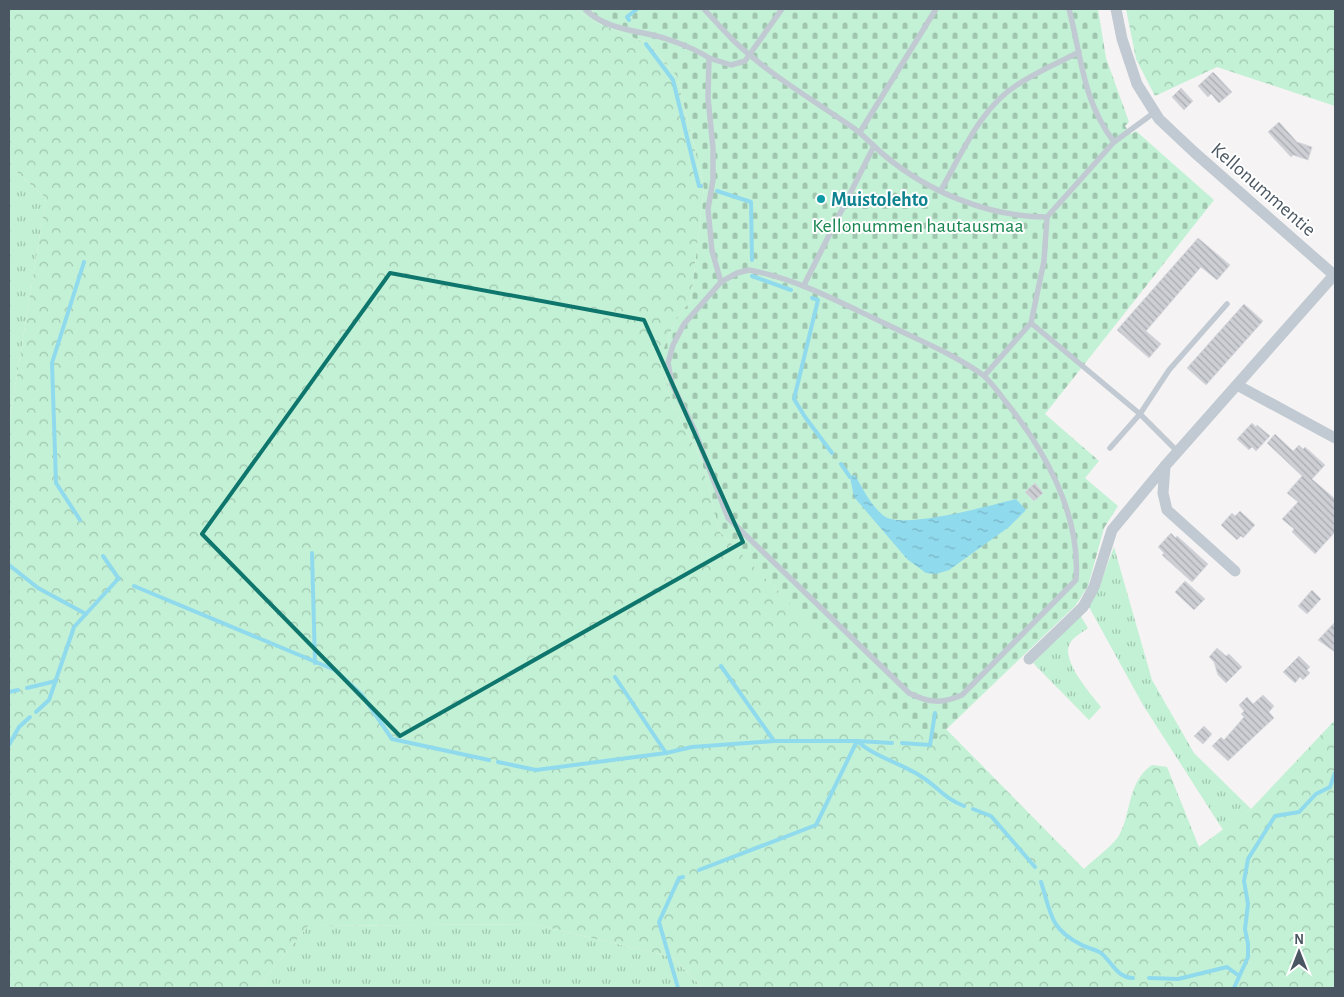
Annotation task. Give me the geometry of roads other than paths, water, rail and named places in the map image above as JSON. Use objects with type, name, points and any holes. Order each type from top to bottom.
[{"type":"street","name":"Kellonummentie","points":[[1029,659],[1083,607],[1094,587],[1112,530],[1165,466],[1335,275],[1194,152],[1155,112],[1137,84],[1122,39],[1116,9]]},
{"type":"street","points":[[1237,385],[1335,438]]},
{"type":"street","points":[[1165,466],[1163,493],[1167,510],[1235,571]]},
{"type":"lane","points":[[585,9],[604,22],[664,38],[699,51],[710,58],[732,65],[745,60],[782,9]]},
{"type":"lane","points":[[704,9],[750,54],[792,86],[860,132],[874,146],[913,176],[941,190],[1001,214],[1022,217],[1047,217]]},
{"type":"lane","points":[[860,132],[936,9]]},
{"type":"lane","points":[[1069,9],[1087,92],[1093,108],[1114,142]]},
{"type":"lane","points":[[941,190],[970,139],[1000,99],[1016,85],[1079,52]]},
{"type":"lane","points":[[710,58],[708,98],[714,180],[708,209],[712,251],[721,282]]},
{"type":"lane","points":[[984,376],[1031,323],[1044,261],[1047,217],[1114,142],[1155,112]]},
{"type":"lane","points":[[804,285],[874,146]]},
{"type":"lane","points":[[749,270],[777,275],[804,285],[927,344],[984,376],[1023,423],[1060,492],[1076,549],[1076,580],[962,695],[948,701],[935,702],[909,693],[728,518],[694,429],[672,384],[668,363],[673,344],[684,324],[721,282],[736,273],[749,270]]},
{"type":"lane","points":[[1110,448],[1140,414],[1169,370],[1226,304]]},
{"type":"lane","points":[[1031,323],[1140,414],[1178,452]]},
{"type":"water","points":[[855,475],[875,507],[884,516],[894,520],[948,515],[1016,499],[1026,510],[1009,527],[949,570],[936,574],[926,573],[907,559],[854,497],[850,477]]},
{"type":"waterway","points":[[629,20],[627,17],[637,9]]},
{"type":"waterway","points":[[646,44],[673,80],[699,186],[701,186]]},
{"type":"waterway","points":[[717,191],[751,202],[752,260]]},
{"type":"waterway","points":[[80,520],[56,483],[52,363],[84,262]]},
{"type":"waterway","points":[[752,276],[791,290]]},
{"type":"waterway","points":[[812,298],[818,300],[794,399],[832,453]]},
{"type":"waterway","points":[[841,464],[850,477]]},
{"type":"waterway","points":[[312,553],[315,663]]},
{"type":"waterway","points":[[103,556],[119,579]]},
{"type":"waterway","points":[[9,565],[38,588],[86,614]]},
{"type":"waterway","points":[[36,712],[49,700],[74,627],[118,579]]},
{"type":"waterway","points":[[134,586],[335,670],[362,695],[392,739],[489,760]]},
{"type":"waterway","points":[[721,666],[774,741]]},
{"type":"waterway","points":[[615,677],[666,753]]},
{"type":"waterway","points":[[27,688],[56,681]]},
{"type":"waterway","points":[[9,692],[18,690]]},
{"type":"waterway","points":[[902,743],[930,745],[935,713]]},
{"type":"waterway","points":[[9,745],[19,727],[30,717]]},
{"type":"waterway","points":[[498,762],[536,770],[666,753],[692,747],[774,741],[857,741],[872,752],[914,772],[951,800],[964,806]]},
{"type":"waterway","points":[[699,870],[816,825],[857,741],[892,743]]},
{"type":"waterway","points":[[1234,988],[1248,957],[1245,929],[1248,904],[1244,881],[1248,859],[1275,816],[1299,812],[1316,794],[1330,787],[1335,773]]},
{"type":"waterway","points":[[973,809],[991,816],[1035,867]]},
{"type":"waterway","points":[[678,988],[659,922],[679,878],[683,877]]},
{"type":"waterway","points":[[1041,882],[1050,911],[1062,932],[1082,945],[1101,953],[1119,972],[1133,978]]},
{"type":"waterway","points":[[1149,978],[1178,979],[1227,967],[1238,975]]},
{"type":"place","name":"Muistolehto","points":[[821,199]]},
{"type":"park label","name":"Kellonummen hautausmaa","points":[[918,225]]}]
